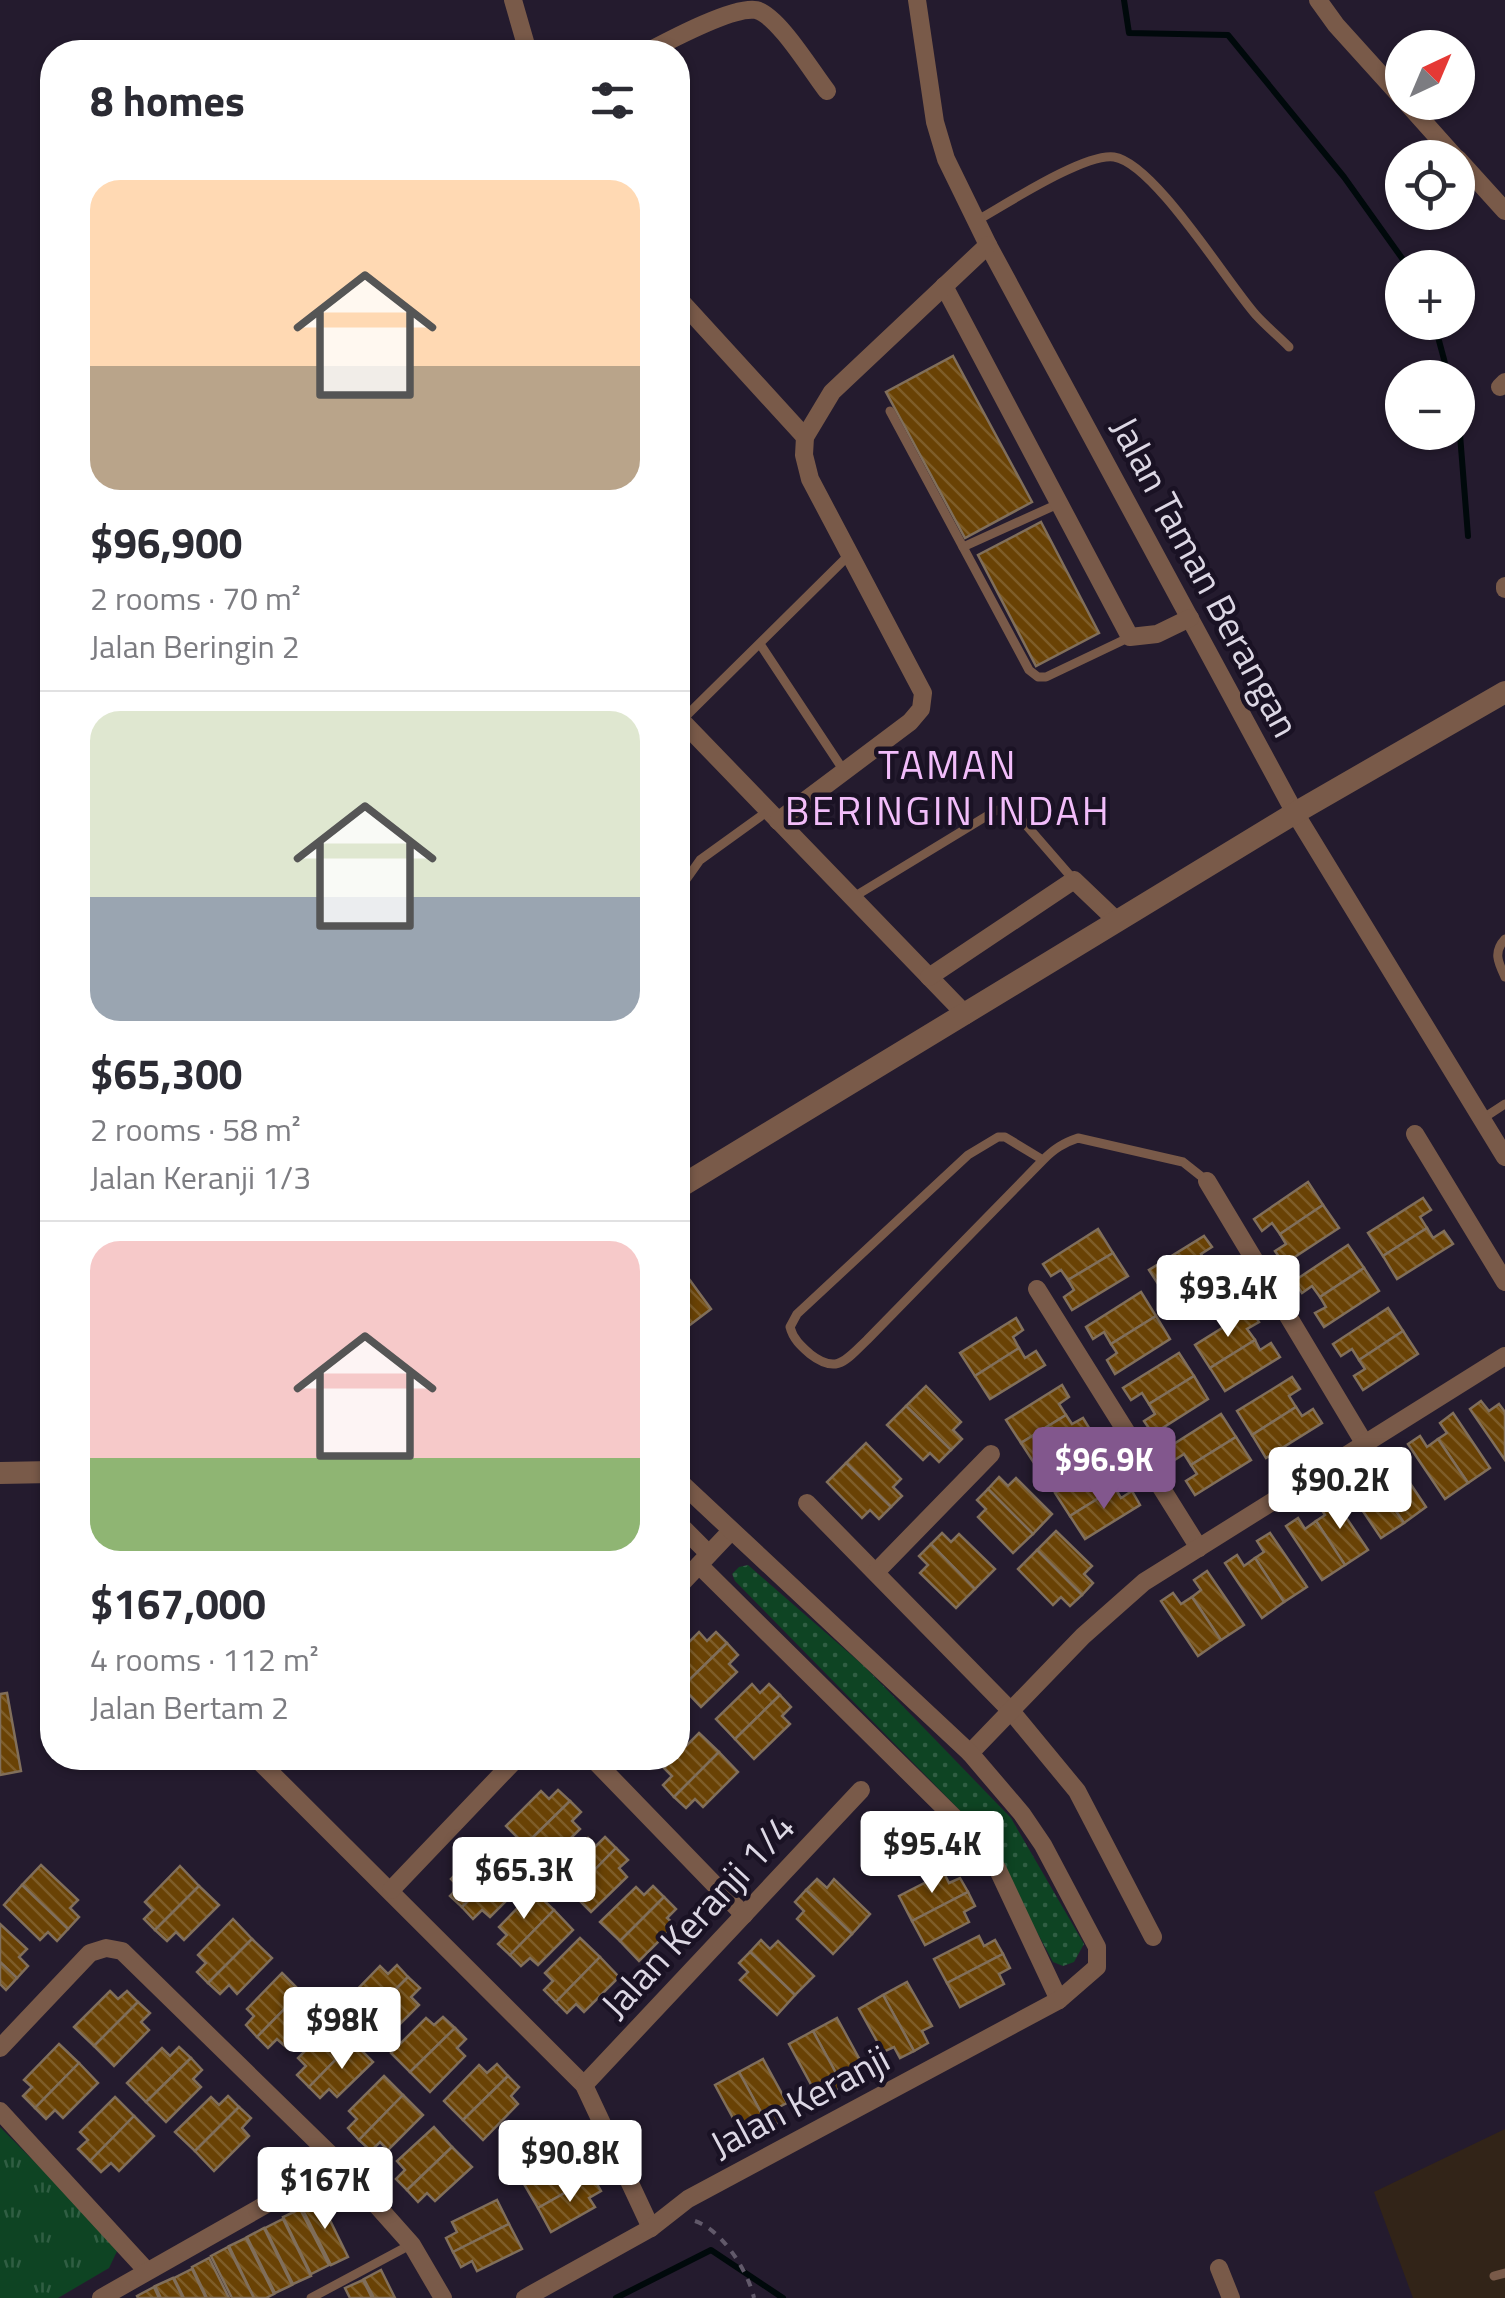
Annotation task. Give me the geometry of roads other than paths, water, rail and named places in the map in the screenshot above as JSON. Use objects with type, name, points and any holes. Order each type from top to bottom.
[{"type":"street","points":[[513,0],[525,40]]},
{"type":"street","name":"Jalan Taman Berangan","points":[[917,0],[935,122],[946,159],[988,246],[1295,812],[1505,1157]]},
{"type":"street","points":[[1318,0],[1385,79]]},
{"type":"street","points":[[668,40],[741,11],[758,10],[775,22],[827,91]]},
{"type":"street","points":[[1422,120],[1441,140]]},
{"type":"street","points":[[1475,178],[1505,212]]},
{"type":"street","points":[[773,816],[844,772],[910,722],[920,709],[923,693],[810,479],[804,455],[805,437],[832,392],[988,246]]},
{"type":"street","points":[[944,286],[1130,636],[1158,634],[1190,618]]},
{"type":"street","points":[[690,311],[805,437]]},
{"type":"street","points":[[690,1172],[966,1015],[1295,812],[1505,692]]},
{"type":"street","points":[[690,729],[966,1015]]},
{"type":"street","points":[[929,977],[1074,880],[1118,922]]},
{"type":"street","points":[[1415,1134],[1505,1282]]},
{"type":"street","points":[[1208,1181],[1366,1446]]},
{"type":"street","points":[[1037,1289],[1200,1548]]},
{"type":"street","points":[[690,1492],[970,1753],[1114,1606],[1144,1582],[1505,1356]]},
{"type":"street","points":[[876,1572],[991,1454]]},
{"type":"street","points":[[0,1474],[40,1472]]},
{"type":"street","points":[[807,1504],[1011,1711],[1077,1792],[1154,1937]]},
{"type":"street","points":[[690,1574],[730,1532]]},
{"type":"street","points":[[690,1540],[704,1559],[981,1844],[998,1870],[1059,2000]]},
{"type":"street","name":"Jalan Keranji","points":[[525,2298],[659,2223],[688,2199],[1059,2000],[1097,1967],[1097,1947],[1043,1845],[970,1753]]},
{"type":"street","points":[[268,1770],[584,2085],[659,2223]]},
{"type":"street","points":[[391,1890],[505,1770]]},
{"type":"street","points":[[604,1770],[744,1915]]},
{"type":"street","name":"Jalan Keranji 1/4","points":[[584,2085],[861,1790]]},
{"type":"street","points":[[0,2048],[90,1954],[106,1948],[122,1951],[339,2163],[412,2244],[443,2298]]},
{"type":"street","points":[[0,2111],[147,2272]]},
{"type":"street","points":[[101,2298],[339,2163]]},
{"type":"street","points":[[1219,2268],[1231,2298]]},
{"type":"lane","points":[[976,221],[1082,163],[1112,156],[1133,164],[1162,192],[1256,315],[1289,347]]},
{"type":"lane","points":[[890,412],[1029,670],[1046,677],[1130,636]]},
{"type":"lane","points":[[964,547],[1060,503]]},
{"type":"lane","points":[[690,710],[849,556]]},
{"type":"lane","points":[[760,644],[844,772]]},
{"type":"lane","points":[[852,898],[1004,808],[1020,818],[1074,880]]},
{"type":"lane","points":[[690,873],[700,860],[773,816]]},
{"type":"lane","points":[[1505,938],[1496,959],[1505,977]]},
{"type":"lane","points":[[1482,1119],[1505,1104]]},
{"type":"lane","points":[[1043,1160],[1005,1136],[968,1156],[797,1314],[790,1327],[792,1336],[824,1364],[836,1365],[846,1360],[1054,1149],[1078,1138],[1183,1162],[1208,1181]]},
{"type":"lane","points":[[311,2298],[412,2244]]},
{"type":"waterway","points":[[1124,0],[1129,33],[1228,35],[1344,177],[1396,250]]},
{"type":"waterway","points":[[1439,340],[1444,360]]},
{"type":"waterway","points":[[1461,450],[1468,536]]},
{"type":"waterway","points":[[616,2298],[711,2250],[783,2298]]},
{"type":"district","name":"TAMAN BERINGIN INDAH","points":[[948,788]]}]
